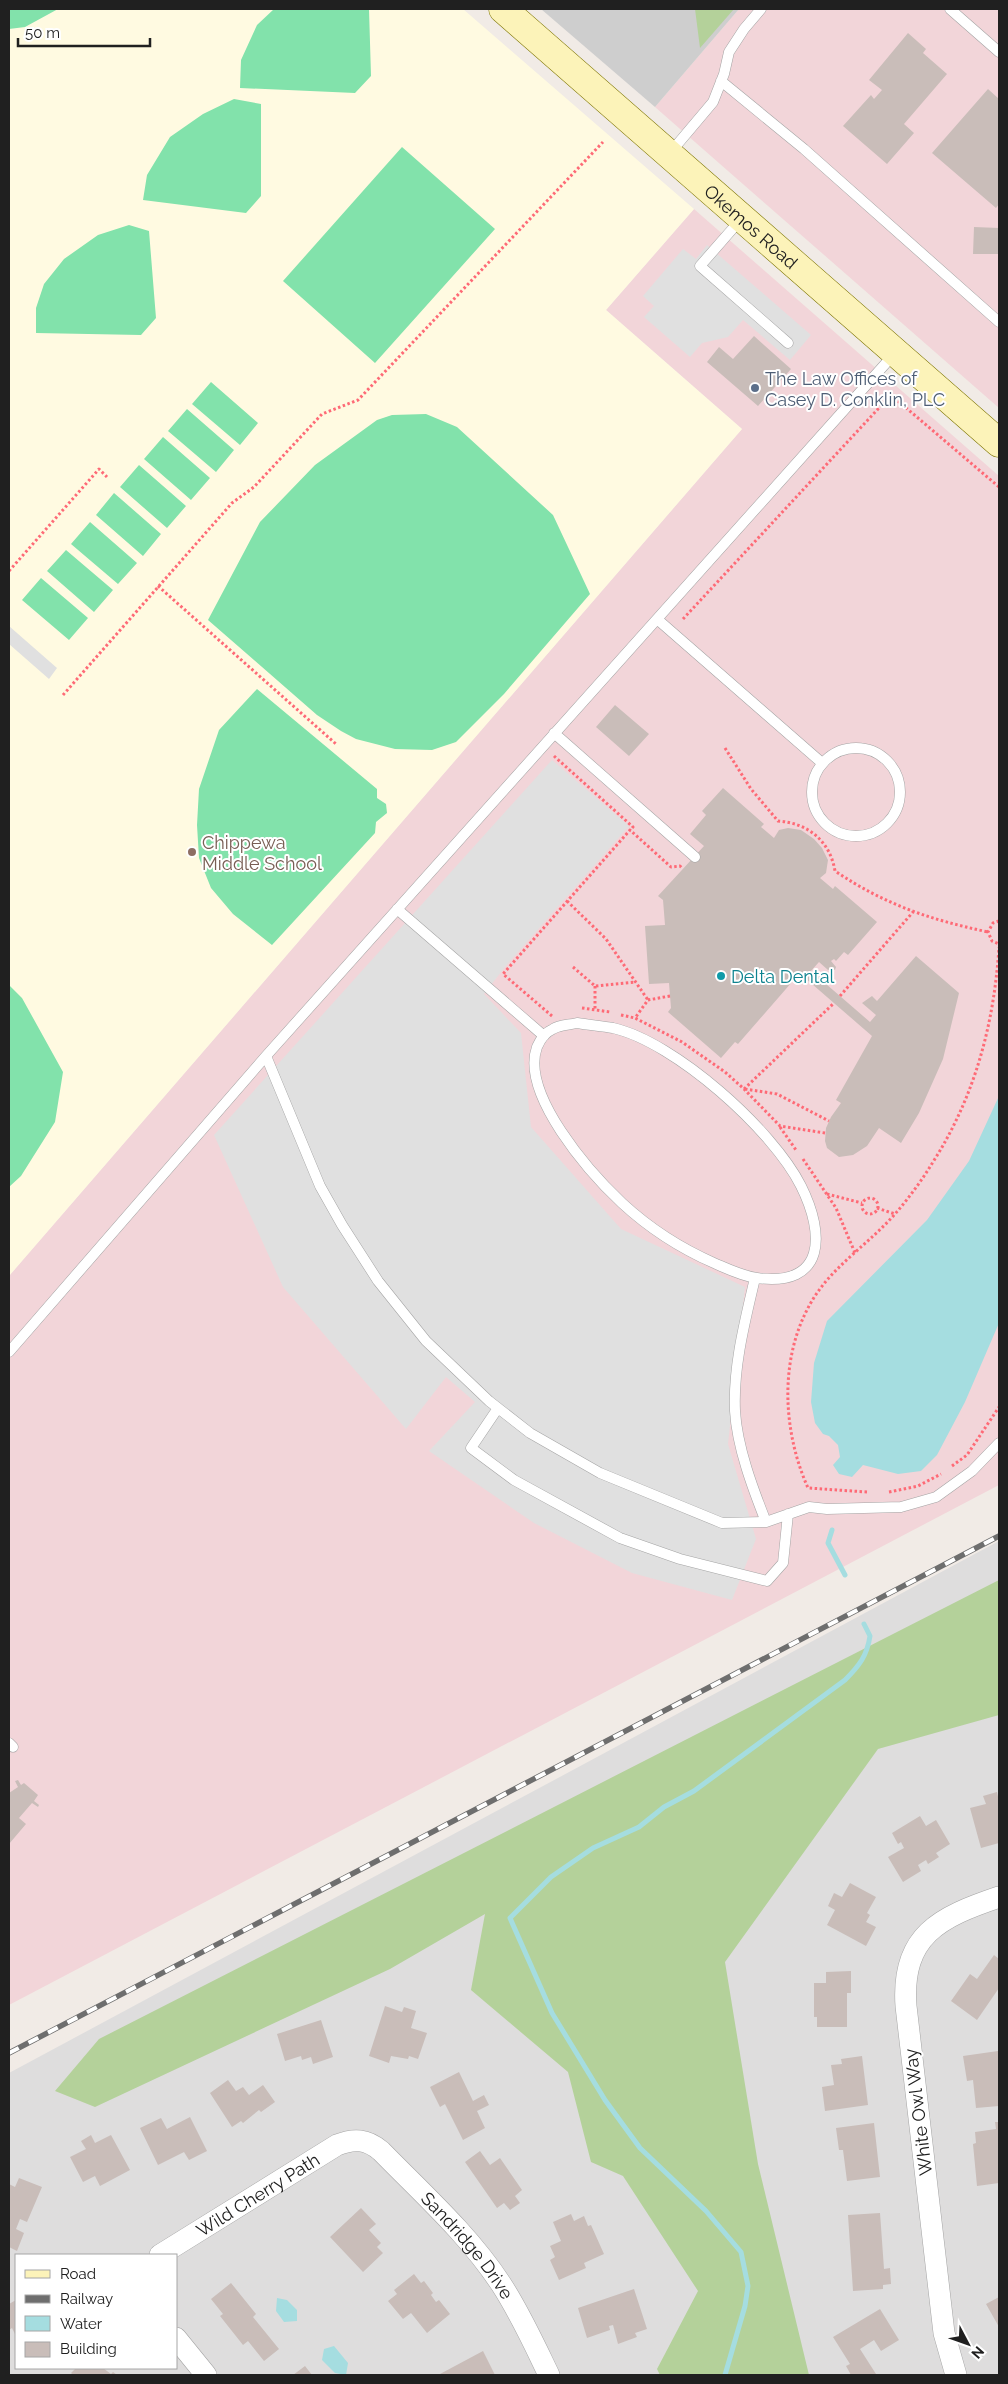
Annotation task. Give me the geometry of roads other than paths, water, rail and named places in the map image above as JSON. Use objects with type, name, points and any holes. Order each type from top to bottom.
[{"type":"main road","name":"Okemos Road","points":[[503,9],[999,443]]},
{"type":"street","name":"White Owl Way","points":[[956,2375],[944,2334],[906,2006],[906,1982],[908,1969],[918,1946],[937,1924],[961,1910],[999,1897]]},
{"type":"street","name":"Wild Cherry Path","points":[[162,2254],[337,2145],[358,2140]]},
{"type":"street","name":"Sandridge Drive","points":[[358,2140],[374,2145],[381,2151],[461,2232],[482,2258],[519,2313],[549,2375]]},
{"type":"street","points":[[178,2340],[206,2375]]},
{"type":"lane","points":[[669,154],[713,102],[721,82],[729,52],[744,29],[762,9]]},
{"type":"lane","points":[[950,9],[999,52]]},
{"type":"lane","points":[[721,82],[741,95],[811,155],[999,322]]},
{"type":"lane","points":[[742,218],[700,266],[788,343]]},
{"type":"lane","points":[[9,1352],[266,1056],[896,352]]},
{"type":"lane","points":[[657,619],[822,764]]},
{"type":"lane","points":[[554,733],[695,857]]},
{"type":"lane","points":[[856,747],[866,748],[885,758],[895,771],[900,786],[898,807],[886,825],[872,833],[857,836],[846,836],[827,826],[815,808],[812,798],[814,777],[822,764],[835,753],[856,747]]},
{"type":"lane","points":[[397,909],[544,1036]]},
{"type":"lane","points":[[577,1024],[615,1029],[651,1044],[683,1063],[715,1088],[752,1122],[772,1144],[800,1185],[813,1214],[817,1242],[814,1254],[807,1266],[796,1275],[781,1279],[755,1278],[701,1257],[663,1234],[622,1203],[578,1156],[550,1112],[537,1078],[534,1064],[536,1050],[544,1036],[553,1029],[577,1024]]},
{"type":"lane","points":[[266,1056],[320,1186],[342,1225],[378,1281],[426,1341],[498,1408],[530,1434],[600,1473],[722,1523],[766,1522],[809,1507],[827,1509],[901,1507],[936,1497],[972,1471],[999,1443]]},
{"type":"lane","points":[[755,1278],[736,1371],[735,1413],[744,1455],[766,1522]]},
{"type":"lane","points":[[498,1408],[472,1448],[514,1480],[620,1538],[680,1558],[767,1581],[783,1563],[788,1514]]},
{"type":"water","points":[[999,1096],[999,1323],[965,1402],[937,1455],[921,1471],[898,1474],[863,1465],[852,1477],[839,1474],[833,1465],[840,1457],[838,1445],[829,1436],[823,1434],[815,1423],[811,1402],[814,1363],[827,1321],[927,1220],[969,1161]]},
{"type":"water","points":[[277,2298],[287,2300],[297,2310],[297,2321],[284,2322],[276,2311]]},
{"type":"water","points":[[334,2346],[348,2363],[346,2375],[335,2373],[322,2360],[324,2349]]},
{"type":"waterway","points":[[832,1530],[828,1543],[845,1575]]},
{"type":"waterway","points":[[725,2375],[745,2306],[748,2286],[741,2252],[706,2211],[640,2148],[605,2100],[552,2013],[510,1918],[551,1877],[593,1848],[639,1827],[664,1807],[694,1791],[845,1680],[858,1665],[867,1649],[870,1636],[864,1624]]},
{"type":"railway","points":[[9,2053],[999,1536]]},
{"type":"place","name":"The Law Offices of Casey D. Conklin, PLC","points":[[755,388]]},
{"type":"place","name":"Chippewa Middle School","points":[[192,852]]},
{"type":"place","name":"Delta Dental","points":[[721,976]]}]
